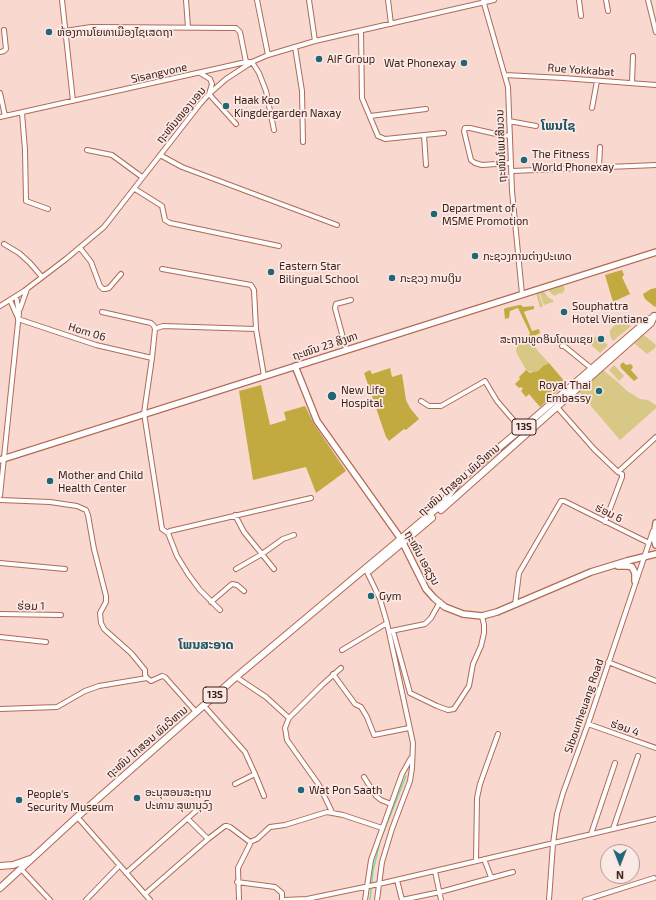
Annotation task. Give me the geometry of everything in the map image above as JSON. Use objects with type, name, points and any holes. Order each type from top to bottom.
[{"type":"highway","name":"ຖະໜົນ ໄກສອນ ພົມວິຫານ","points":[[0,866],[13,865],[35,857],[46,851],[239,679],[304,623],[367,572],[557,407],[648,320],[655,316]]},
{"type":"highway","name":"ຖະໜົນ ໄກສອນ ພົມວິຫານ","points":[[0,888],[77,817],[301,621],[402,541],[442,504],[460,480],[591,368],[624,343]]},
{"type":"main road","name":"ຖະໜົນ 23 ສິງຫາ","points":[[2,459],[656,252]]},
{"type":"main road","name":"ຖະໜົນ ເອຊຽນ","points":[[295,366],[317,421],[402,541],[426,589],[445,607],[463,614],[482,616],[515,605],[608,566],[656,554]]},
{"type":"main road","points":[[656,522],[654,538],[656,545]]},
{"type":"main road","points":[[608,566],[632,567],[635,573],[635,581]]},
{"type":"street","points":[[62,0],[73,101]]},
{"type":"street","points":[[186,0],[188,27]]},
{"type":"street","points":[[257,0],[268,55]]},
{"type":"street","points":[[308,0],[315,41]]},
{"type":"street","points":[[388,0],[392,24]]},
{"type":"street","name":"ຖະໜົນໜອງບອນ","points":[[0,306],[42,278],[104,228],[209,94],[252,62],[268,55],[315,41],[392,24],[483,1],[494,0]]},
{"type":"street","points":[[579,0],[581,16]]},
{"type":"street","points":[[606,0],[608,11]]},
{"type":"street","points":[[648,0],[656,29]]},
{"type":"street","name":"ຖະໜົນໂພນສີນວນ","points":[[483,1],[508,87],[514,217],[522,294]]},
{"type":"street","points":[[65,31],[91,27],[188,27],[238,29],[240,32],[246,62]]},
{"type":"street","points":[[0,52],[4,51],[6,48],[4,30]]},
{"type":"street","points":[[361,31],[362,98],[378,136],[381,138],[444,133]]},
{"type":"street","points":[[294,47],[302,91],[303,142]]},
{"type":"street","points":[[632,83],[633,56]]},
{"type":"street","name":"Sisangvone","points":[[2,117],[246,62],[252,62]]},
{"type":"street","points":[[252,62],[259,73],[266,91],[274,130]]},
{"type":"street","points":[[200,73],[210,79],[212,84],[209,94],[236,124]]},
{"type":"street","name":"Rue Yokkabat","points":[[505,75],[656,85]]},
{"type":"street","points":[[592,108],[598,80]]},
{"type":"street","points":[[0,94],[2,117]]},
{"type":"street","points":[[370,116],[426,109]]},
{"type":"street","points":[[22,113],[25,150],[26,201],[48,209]]},
{"type":"street","points":[[510,121],[536,126]]},
{"type":"street","points":[[510,136],[470,128],[466,128],[464,131],[471,160],[482,164],[511,163]]},
{"type":"street","points":[[424,135],[426,165]]},
{"type":"street","points":[[599,167],[600,147]]},
{"type":"street","points":[[87,150],[112,155],[142,178]]},
{"type":"street","points":[[160,155],[182,167],[337,225]]},
{"type":"street","points":[[512,171],[656,165]]},
{"type":"street","points":[[135,189],[162,206],[165,220],[170,223],[279,246]]},
{"type":"street","points":[[4,244],[19,253],[30,263],[42,278]]},
{"type":"street","points":[[80,248],[91,262],[100,286],[103,289],[105,290],[109,288],[122,274]]},
{"type":"street","points":[[162,269],[251,285],[254,290],[256,329],[264,376]]},
{"type":"street","points":[[0,496],[2,459],[18,319],[27,288]]},
{"type":"street","points":[[16,296],[19,313]]},
{"type":"street","points":[[10,300],[18,319]]},
{"type":"street","points":[[346,349],[335,308],[336,304],[351,300]]},
{"type":"street","points":[[102,312],[151,323],[155,330],[144,413],[162,529],[168,533],[181,562],[200,590],[220,610]]},
{"type":"street","name":"Hom 06","points":[[18,319],[96,345],[152,358]]},
{"type":"street","points":[[155,330],[163,326],[256,329]]},
{"type":"street","points":[[562,346],[564,346],[591,368]]},
{"type":"street","points":[[421,401],[429,406],[441,406],[486,381],[497,400],[521,429]]},
{"type":"street","points":[[557,407],[594,449],[622,474],[605,522]]},
{"type":"street","points":[[618,472],[656,437]]},
{"type":"street","points":[[168,533],[170,531],[235,515],[311,498]]},
{"type":"street","points":[[0,500],[50,502],[77,506],[86,510],[98,567],[106,596],[106,602],[100,613],[101,623],[104,629],[131,653],[145,670],[145,675],[147,678]]},
{"type":"street","name":"ຮ່ອມ 6","points":[[515,605],[519,573],[561,501],[564,501],[649,542]]},
{"type":"street","points":[[235,515],[244,532],[274,569]]},
{"type":"street","name":"Sibounheuang Road","points":[[549,900],[553,844],[557,814],[656,522]]},
{"type":"street","points":[[236,569],[262,554],[283,539],[294,535]]},
{"type":"street","points":[[0,563],[65,569]]},
{"type":"street","points":[[367,572],[380,599],[413,743],[410,782],[390,835],[382,862],[377,900]]},
{"type":"street","points":[[211,602],[232,584],[237,585],[244,592]]},
{"type":"street","points":[[388,631],[425,624],[431,618],[440,602]]},
{"type":"street","name":"ຮ່ອມ 1","points":[[0,614],[61,615]]},
{"type":"street","points":[[393,630],[410,693],[448,710],[454,709],[468,686],[473,664],[481,646],[484,633],[482,616]]},
{"type":"street","points":[[342,650],[386,623]]},
{"type":"street","points":[[0,637],[46,642]]},
{"type":"street","points":[[608,662],[656,681]]},
{"type":"street","points":[[332,812],[319,785],[288,740],[285,728],[289,718],[341,668]]},
{"type":"street","points":[[334,674],[353,702],[361,706],[374,735],[409,728]]},
{"type":"street","points":[[0,709],[57,707],[92,688],[122,681],[147,678],[151,681],[160,676],[165,677],[196,712]]},
{"type":"street","points":[[239,679],[266,696],[289,718]]},
{"type":"street","points":[[206,708],[244,752],[264,796]]},
{"type":"street","name":"ຮ່ອມ 4","points":[[588,724],[656,748]]},
{"type":"street","points":[[476,861],[477,798],[480,784],[498,734]]},
{"type":"street","points":[[613,829],[638,756]]},
{"type":"street","points":[[365,900],[371,860],[402,774],[411,758]]},
{"type":"street","points":[[591,834],[616,763]]},
{"type":"street","points":[[235,784],[255,774]]},
{"type":"street","points":[[364,777],[376,796],[391,804]]},
{"type":"street","points":[[126,873],[197,810]]},
{"type":"street","points":[[239,899],[237,882],[239,864],[250,842],[257,839],[270,826],[285,825],[327,812],[332,812],[382,828]]},
{"type":"street","points":[[188,819],[208,839]]},
{"type":"street","points":[[237,882],[275,887],[282,893],[283,900],[307,899],[367,887],[656,819]]},
{"type":"street","points":[[80,820],[150,900]]},
{"type":"street","points":[[145,894],[225,826],[230,827],[250,842]]},
{"type":"street","points":[[484,859],[491,877]]},
{"type":"street","points":[[86,900],[120,866]]},
{"type":"street","points":[[21,869],[50,900]]},
{"type":"street","points":[[434,871],[441,900]]},
{"type":"street","points":[[397,880],[402,900],[440,892],[514,872]]},
{"type":"street","points":[[585,900],[654,878]]},
{"type":"shaded area","points":[[622,270],[624,275],[622,277],[630,294],[613,302],[605,275]]},
{"type":"shaded area","points":[[563,285],[565,289],[562,294],[560,293],[554,296],[549,291],[549,289]]},
{"type":"shaded area","points":[[656,288],[655,307],[645,299],[643,294]]},
{"type":"shaded area","points":[[543,291],[553,300],[553,302],[544,305],[539,294],[543,306],[540,308],[536,293]]},
{"type":"shaded area","points":[[519,305],[523,307],[534,306],[534,309],[524,312],[532,331],[539,329],[540,333],[532,337],[534,344],[532,346],[526,338],[518,341],[518,346],[516,346],[515,339],[529,335],[530,333],[518,308],[510,311],[509,318],[505,319],[504,309]]},
{"type":"shaded area","points":[[623,317],[631,326],[613,341],[610,336],[610,330]]},
{"type":"shaded area","points":[[644,335],[656,345],[655,348],[647,354],[634,343]]},
{"type":"shaded area","points":[[595,337],[608,345],[600,353],[590,344]]},
{"type":"shaded area","points":[[526,338],[530,344],[534,344],[537,350],[549,363],[533,373],[526,370],[516,352],[518,341]]},
{"type":"shaded area","points":[[623,362],[626,365],[631,364],[633,367],[631,370],[638,378],[634,381],[621,368],[620,365]]},
{"type":"shaded area","points":[[549,363],[566,383],[540,407],[529,394],[526,397],[521,391],[523,389],[521,387],[519,388],[515,384],[526,370],[530,373],[538,371]]},
{"type":"shaded area","points":[[614,365],[624,376],[619,381],[609,370]]},
{"type":"shaded area","points":[[390,368],[392,377],[402,374],[406,400],[410,408],[419,419],[389,441],[386,437],[364,373],[370,370],[372,374]]},
{"type":"shaded area","points":[[603,370],[628,392],[640,399],[648,400],[656,405],[654,410],[620,440],[579,392]]},
{"type":"shaded area","points":[[261,385],[270,425],[286,420],[284,412],[305,406],[314,424],[346,471],[316,493],[306,467],[253,480],[239,391]]},
{"type":"waterway","points":[[370,900],[373,871],[380,841],[406,776]]},
{"type":"place","name":"ຫ້ອງການໂຍທາເມືອງໄຊເສດຖາ","points":[[49,32]]},
{"type":"place","name":"AIF Group","points":[[319,59]]},
{"type":"place","name":"Wat Phonexay","points":[[464,63]]},
{"type":"place","name":"Haak Keo Kingdergarden Naxay","points":[[226,106]]},
{"type":"place","name":"The Fitness World Phonexay","points":[[524,160]]},
{"type":"place","name":"Department of MSME Promotion","points":[[434,214]]},
{"type":"place","name":"ກະຊວງການຕ່າງປະເທດ","points":[[475,256]]},
{"type":"place","name":"Eastern Star Bilingual School","points":[[271,272]]},
{"type":"place","name":"ກະຊວງ ການເງິນ","points":[[392,278]]},
{"type":"place","name":"Souphattra Hotel Vientiane","points":[[564,312]]},
{"type":"place","name":"ສະຖານທູດອິນໂດເນເຊຍ","points":[[601,339]]},
{"type":"place","name":"Royal Thai Embassy","points":[[599,391]]},
{"type":"place","name":"New Life Hospital","points":[[332,396]]},
{"type":"place","name":"Mother and Child Health Center","points":[[50,481]]},
{"type":"place","name":"Gym","points":[[371,596]]},
{"type":"place","name":"Wat Pon Saath","points":[[301,790]]},
{"type":"place","name":"ອະນຸສອນສະຖານ ປະທານ ສຸພານຸວົງ","points":[[137,798]]},
{"type":"place","name":"People's Security Museum","points":[[19,800]]},
{"type":"district","name":"ໂພນໄຊ","points":[[558,126]]},
{"type":"district","name":"ໂພນສະອາດ","points":[[206,645]]}]
